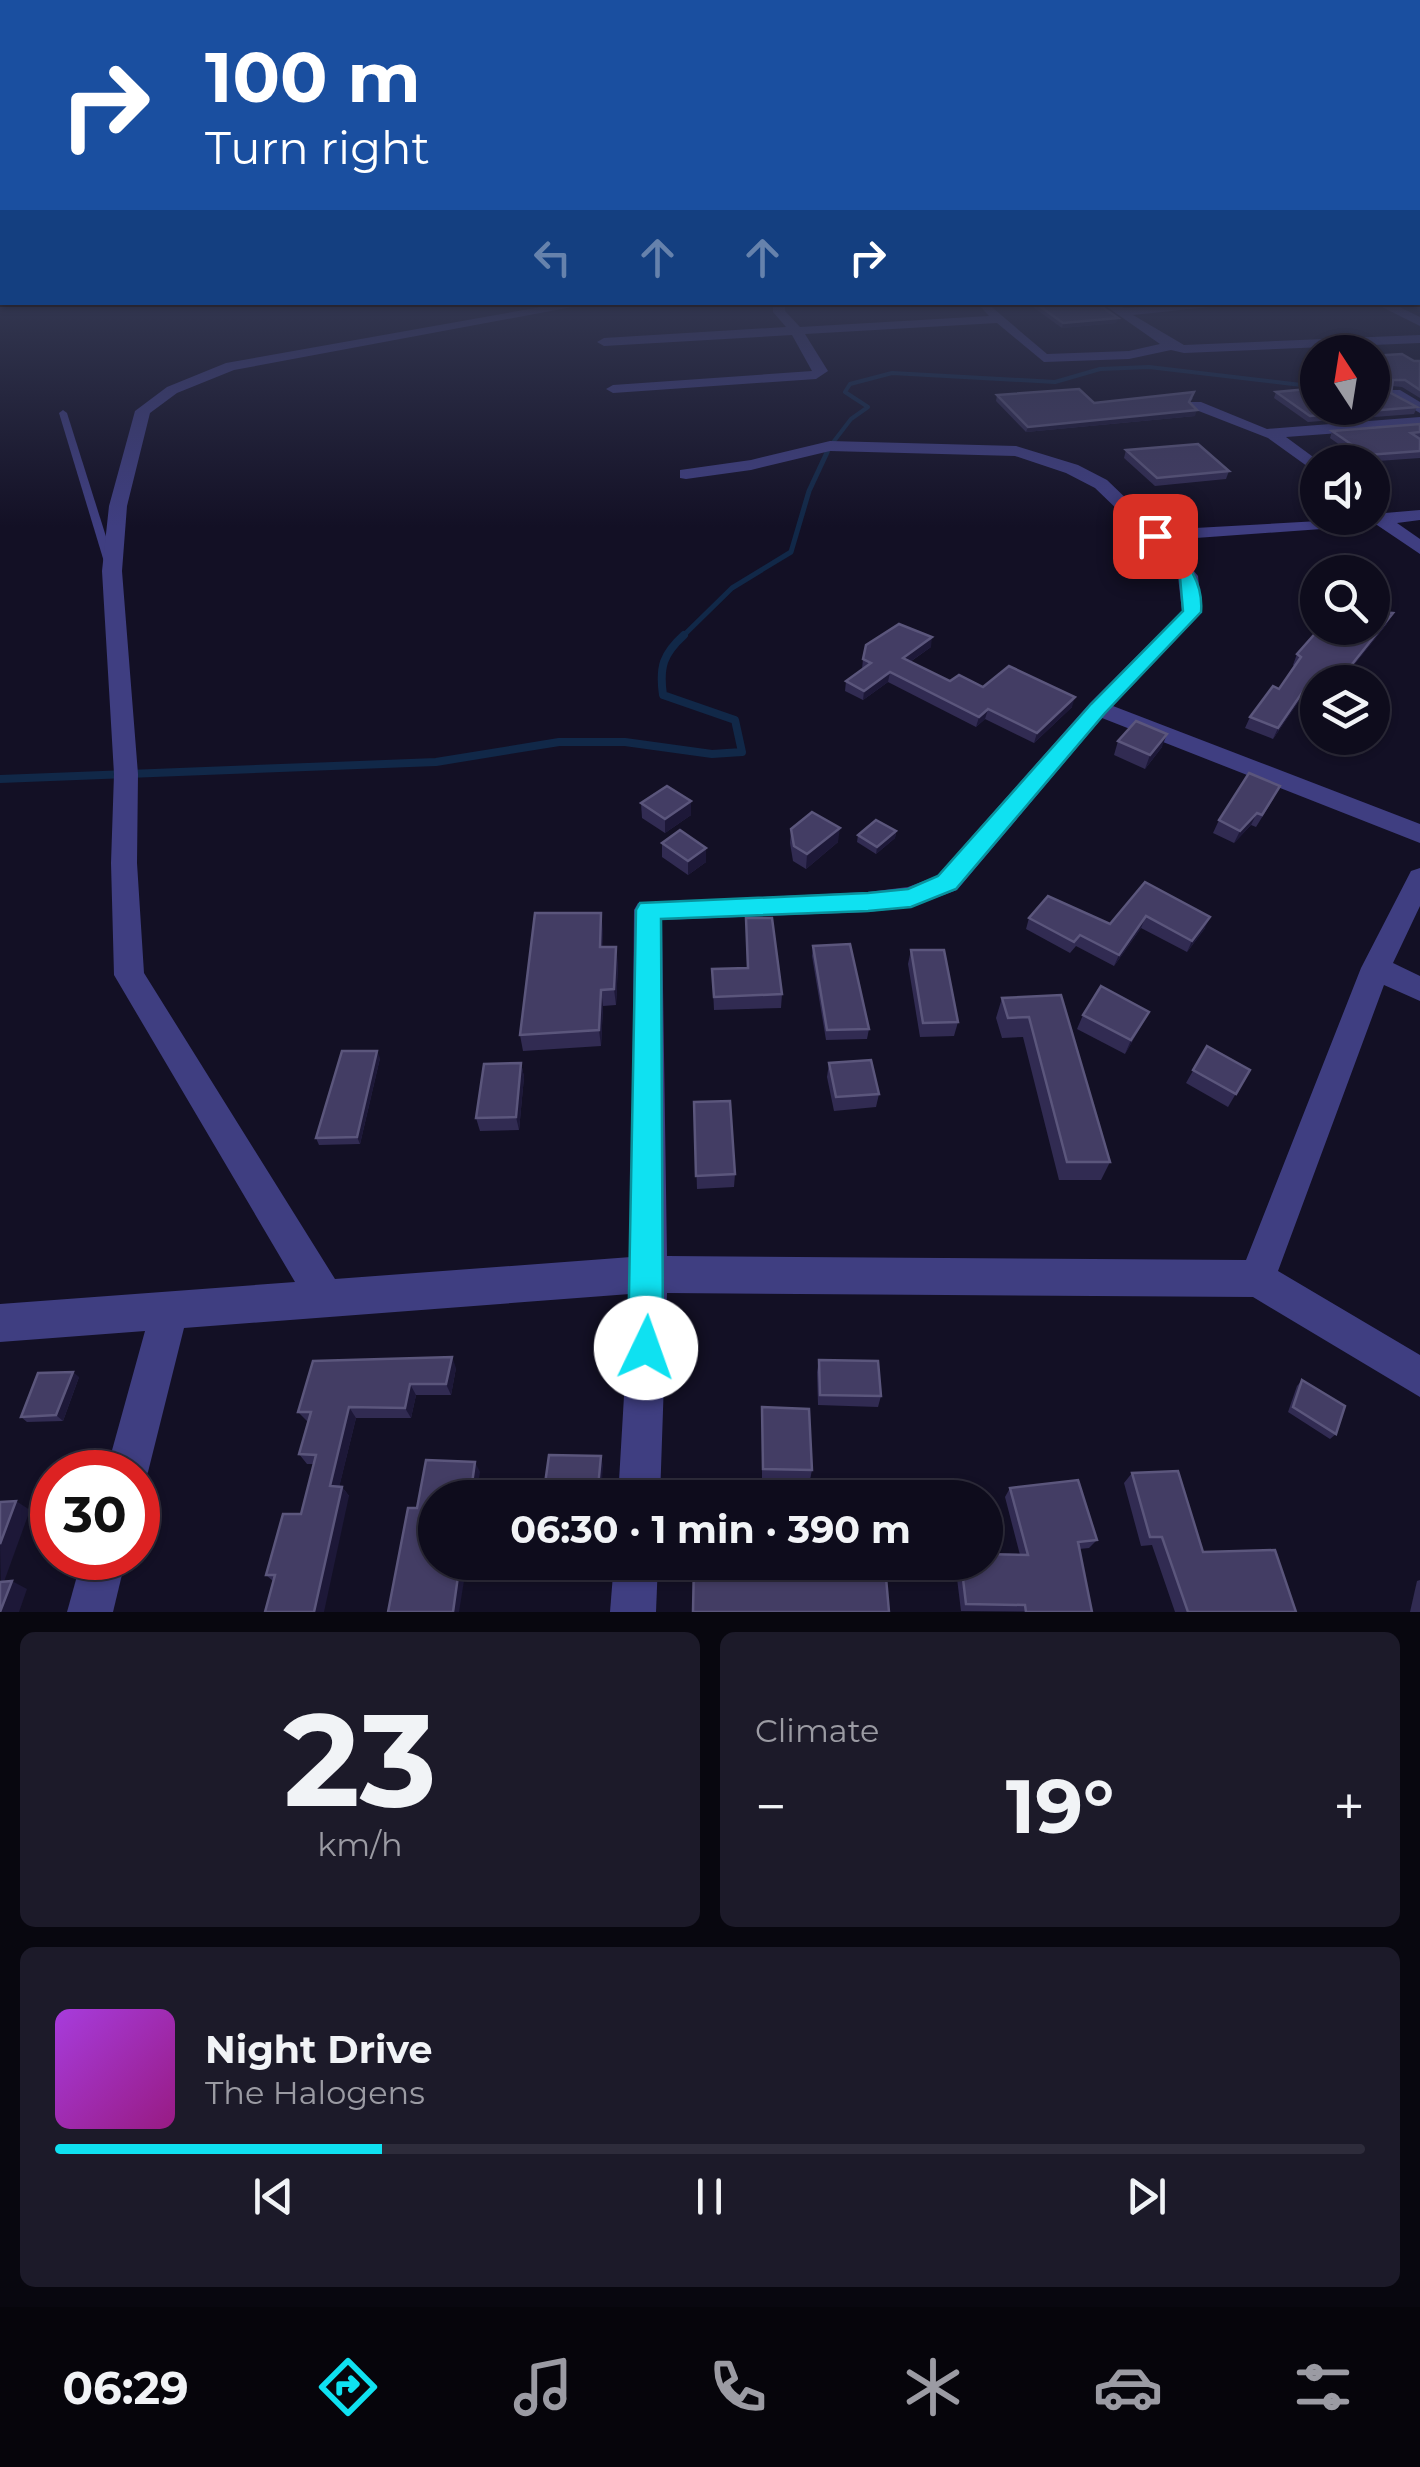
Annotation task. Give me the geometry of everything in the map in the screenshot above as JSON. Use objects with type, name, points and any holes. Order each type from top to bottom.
[{"type":"street","points":[[206,376],[172,390],[142,411],[118,506],[112,570],[126,774],[124,863],[129,974],[325,1298]]},
{"type":"street","points":[[612,389],[798,376]]},
{"type":"street","points":[[1395,393],[1420,408]]},
{"type":"street","points":[[1196,405],[1227,422],[1272,434],[1420,422]]},
{"type":"street","points":[[1272,434],[1300,455]]},
{"type":"street","points":[[640,1480],[650,1274],[648,910],[911,898],[947,882],[1098,708],[1192,612],[1194,595],[1188,576],[1155,536],[1101,484],[1072,468],[1016,451],[830,446],[751,465],[686,474]]},
{"type":"street","points":[[1390,515],[1420,515]]},
{"type":"street","points":[[1155,536],[1300,522]]},
{"type":"street","points":[[1390,525],[1420,548]]},
{"type":"street","points":[[1098,708],[1420,834]]},
{"type":"street","points":[[1257,1279],[1376,968],[1420,878]]},
{"type":"street","points":[[1376,968],[1420,989]]},
{"type":"street","points":[[0,1323],[650,1274],[1257,1279],[1420,1377]]},
{"type":"street","points":[[133,1450],[169,1312]]},
{"type":"street","points":[[90,1612],[98,1580]]},
{"type":"street","points":[[633,1612],[635,1580]]},
{"type":"lane","points":[[63,413],[112,570]]},
{"type":"building","points":[[1390,376],[1420,376],[1420,390],[1405,380],[1393,380],[1391,393],[1417,407],[1390,409]]},
{"type":"building","points":[[1079,389],[1094,403],[1194,392],[1189,402],[1197,410],[1028,427],[997,395]]},
{"type":"building","points":[[1300,390],[1300,409],[1276,392]]},
{"type":"building","points":[[1420,424],[1420,432],[1411,433],[1420,439],[1420,451],[1390,453],[1390,445],[1352,445],[1332,431]]},
{"type":"building","points":[[1198,444],[1229,471],[1157,478],[1126,450]]},
{"type":"building","points":[[899,624],[932,637],[903,658],[950,681],[959,675],[983,687],[1009,666],[1075,697],[1037,733],[988,709],[979,717],[890,672],[864,691],[846,681],[871,663],[863,659],[866,645]]},
{"type":"building","points":[[1305,645],[1367,645],[1351,665],[1300,665],[1300,696],[1278,728],[1250,717],[1273,686],[1279,689],[1301,657],[1297,654]]},
{"type":"building","points":[[1136,721],[1167,734],[1150,755],[1118,741]]},
{"type":"building","points":[[1249,773],[1280,786],[1262,815],[1257,813],[1240,831],[1219,820]]},
{"type":"building","points":[[667,786],[691,801],[665,819],[641,803]]},
{"type":"building","points":[[812,812],[840,828],[807,854],[794,846],[791,829]]},
{"type":"building","points":[[876,820],[896,831],[877,847],[858,835]]},
{"type":"building","points":[[680,830],[706,848],[688,861],[662,843]]},
{"type":"building","points":[[1145,882],[1210,917],[1192,941],[1146,916],[1119,955],[1080,935],[1074,942],[1029,918],[1048,896],[1110,924]]},
{"type":"building","points":[[535,913],[601,913],[600,947],[616,947],[614,989],[601,990],[599,1030],[520,1035]]},
{"type":"building","points":[[746,918],[772,918],[782,994],[714,997],[712,969],[748,968]]},
{"type":"building","points":[[850,944],[869,1029],[827,1030],[813,946]]},
{"type":"building","points":[[911,950],[944,950],[958,1022],[923,1023]]},
{"type":"building","points":[[1101,986],[1149,1012],[1131,1040],[1083,1015]]},
{"type":"building","points":[[1061,995],[1110,1162],[1067,1162],[1029,1017],[1008,1018],[1002,998]]},
{"type":"building","points":[[1207,1046],[1250,1070],[1236,1094],[1193,1070]]},
{"type":"building","points":[[342,1051],[377,1051],[357,1137],[316,1138]]},
{"type":"building","points":[[871,1060],[879,1094],[836,1097],[829,1063]]},
{"type":"building","points":[[521,1063],[516,1117],[476,1118],[484,1064]]},
{"type":"building","points":[[730,1101],[735,1174],[696,1176],[694,1102]]},
{"type":"building","points":[[452,1357],[446,1384],[410,1384],[405,1408],[349,1407],[330,1486],[342,1487],[314,1612],[265,1612],[275,1575],[266,1575],[283,1514],[301,1514],[316,1455],[299,1454],[311,1412],[298,1412],[313,1361]]},
{"type":"building","points":[[819,1360],[878,1361],[881,1396],[820,1395]]},
{"type":"building","points":[[73,1372],[56,1415],[21,1417],[38,1373]]},
{"type":"building","points":[[1302,1380],[1345,1406],[1336,1434],[1293,1407]]},
{"type":"building","points":[[762,1407],[809,1409],[812,1470],[763,1469]]},
{"type":"building","points":[[549,1455],[601,1456],[599,1480],[546,1480]]},
{"type":"building","points":[[426,1460],[475,1462],[472,1480],[422,1480]]},
{"type":"building","points":[[1178,1471],[1203,1552],[1275,1550],[1296,1612],[1188,1612],[1162,1537],[1150,1537],[1132,1473]]},
{"type":"building","points":[[1078,1480],[1097,1540],[1078,1542],[1092,1612],[1026,1612],[1025,1605],[966,1604],[963,1580],[1003,1580],[1003,1554],[1028,1555],[1010,1488]]},
{"type":"building","points":[[16,1501],[0,1544],[0,1502]]},
{"type":"building","points":[[418,1503],[418,1580],[457,1580],[453,1612],[388,1612],[408,1508],[417,1508]]},
{"type":"building","points":[[694,1580],[886,1580],[889,1612],[693,1612]]},
{"type":"building","points":[[12,1581],[0,1612],[0,1582]]},
{"type":"waterway","points":[[830,447],[851,419],[868,407],[845,392],[850,384],[880,376]]},
{"type":"waterway","points":[[950,376],[1055,382],[1075,376]]},
{"type":"waterway","points":[[1227,376],[1300,385]]},
{"type":"waterway","points":[[681,638],[732,588],[791,552],[809,491],[830,447]]},
{"type":"waterway","points":[[681,638],[684,635]]},
{"type":"waterway","points":[[0,779],[436,762],[559,742],[625,742],[712,754],[742,752],[735,720],[663,695],[664,662],[681,638]]},
{"type":"route","points":[[646,1348],[650,1274],[648,910],[911,898],[947,882],[1098,708],[1192,612],[1194,595],[1188,576],[1155,536]]}]
